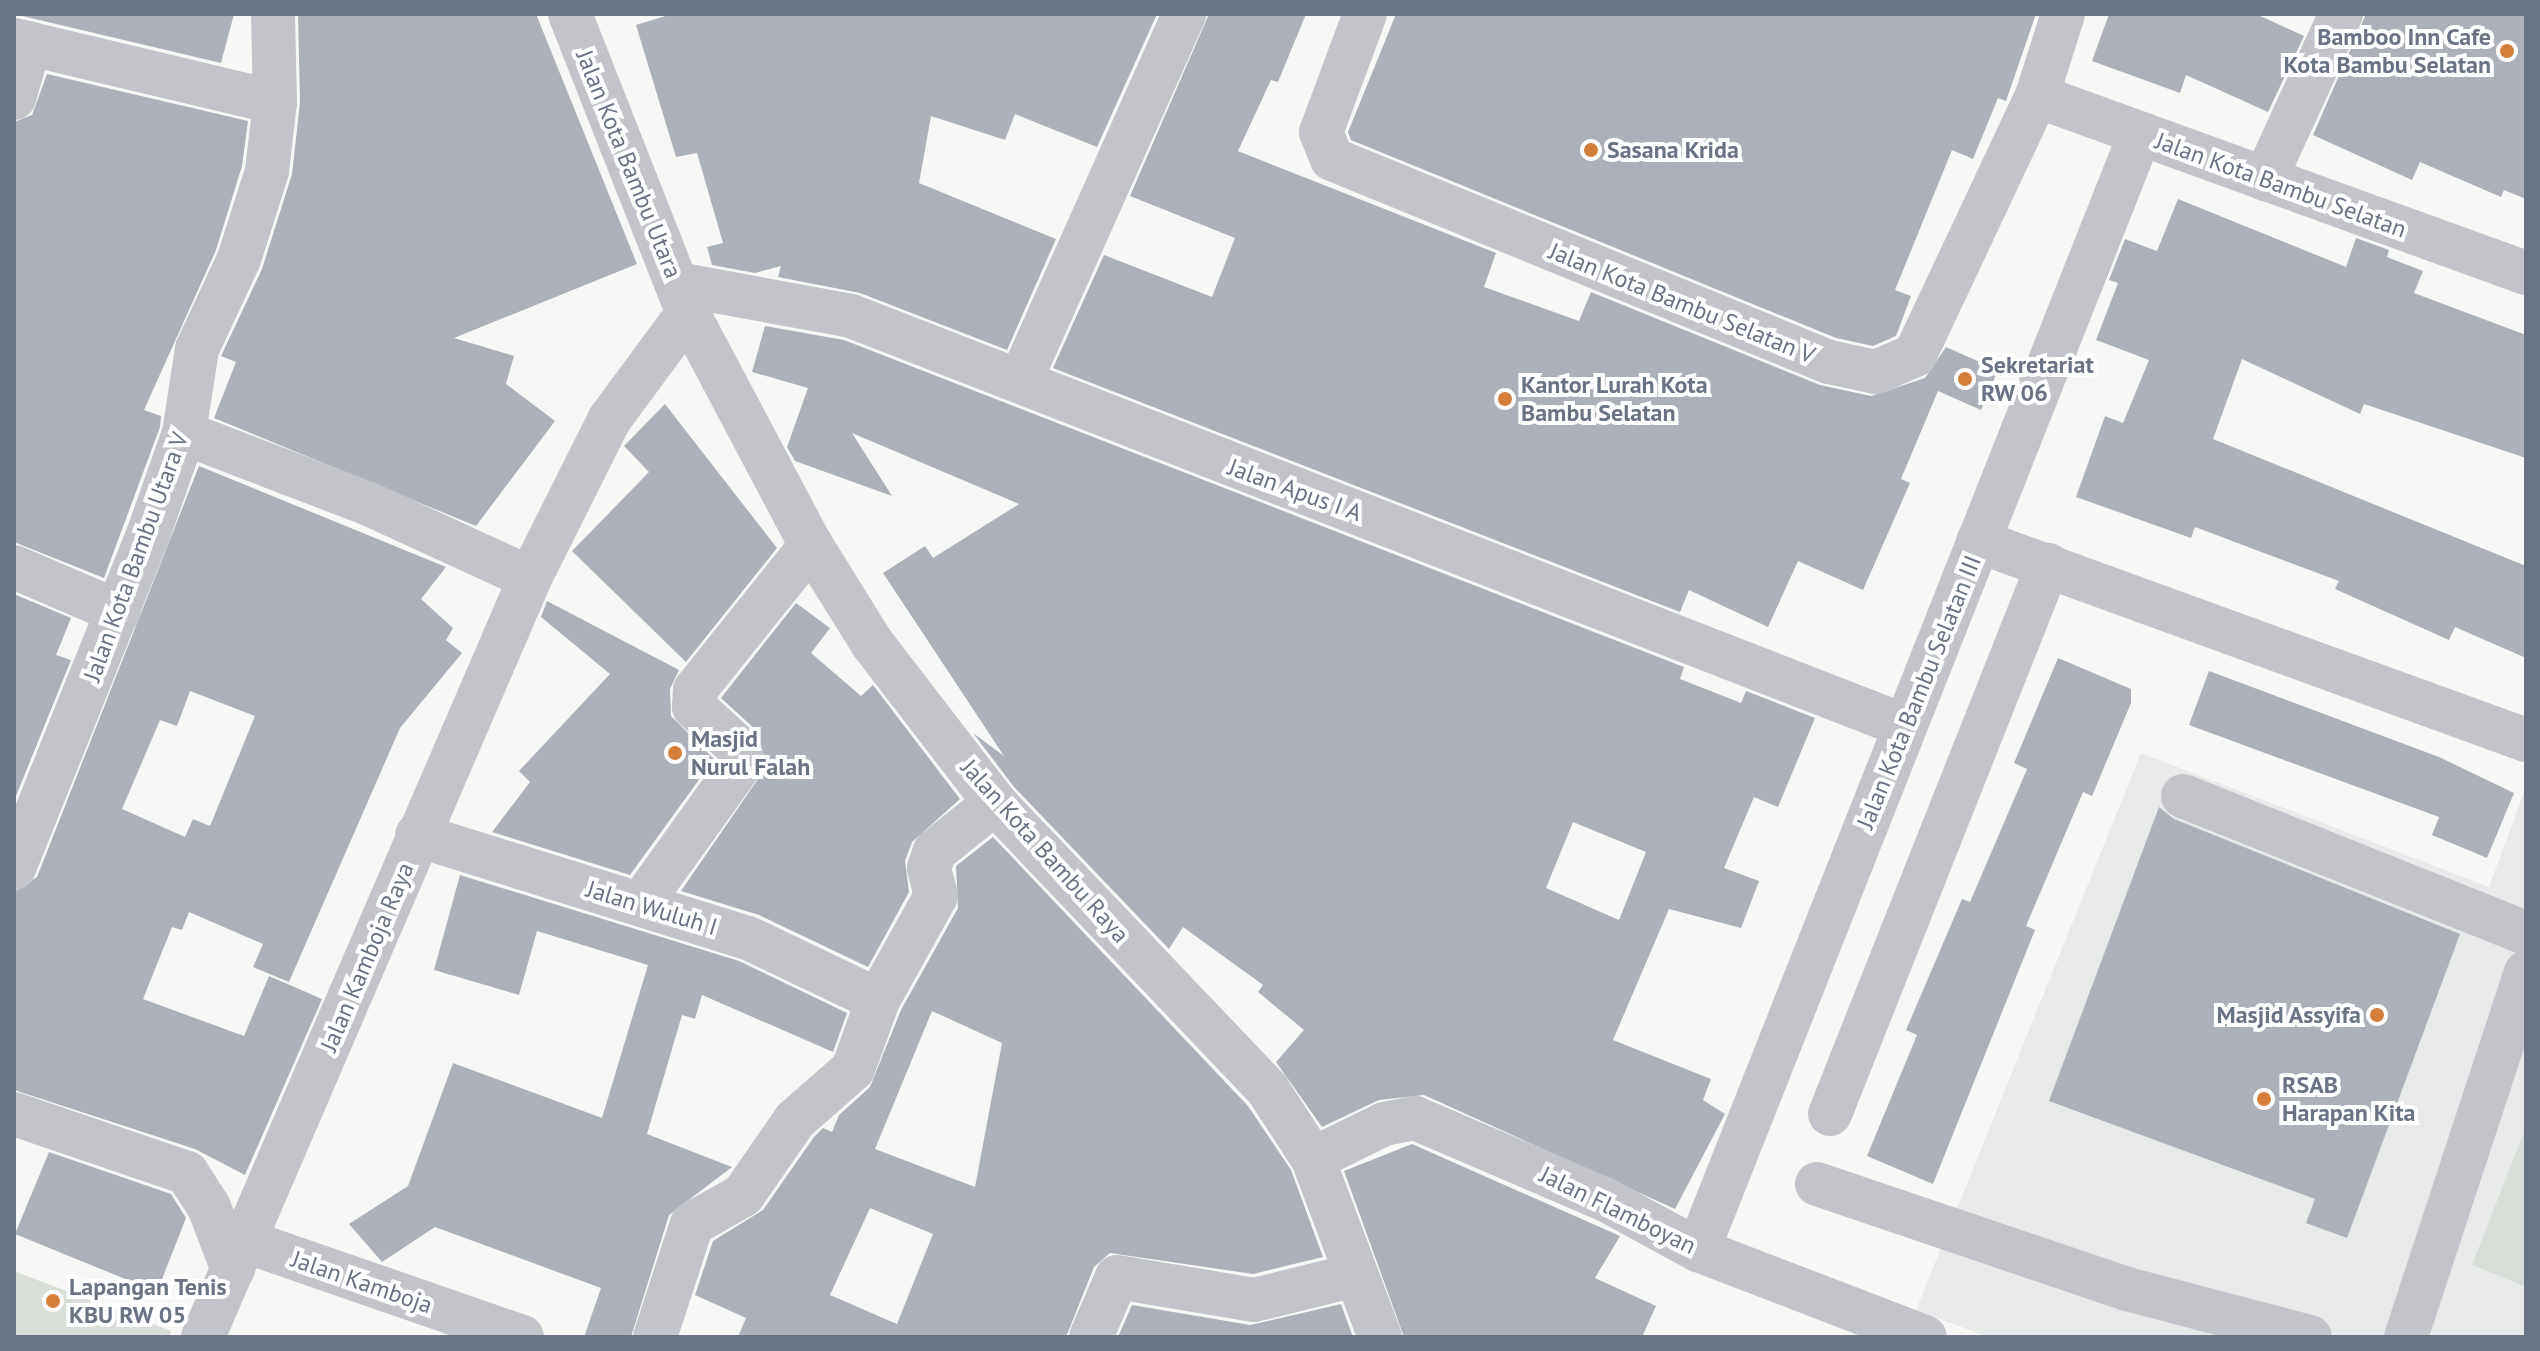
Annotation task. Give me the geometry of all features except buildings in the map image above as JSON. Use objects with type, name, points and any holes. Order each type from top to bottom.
[{"type":"street","name":"Jalan Kota Bambu Utara V","points":[[14,868],[119,612],[184,433],[187,381],[239,259],[267,171],[275,102],[273,14]]},
{"type":"street","name":"Jalan Kota Bambu Utara","points":[[570,14],[682,298]]},
{"type":"street","points":[[1021,379],[1184,14]]},
{"type":"street","name":"Jalan Kota Bambu Selatan V","points":[[1365,14],[1321,132],[1332,159],[1814,356],[1876,372],[1915,355],[2037,96],[2063,14]]},
{"type":"street","points":[[2265,179],[2341,14]]},
{"type":"street","points":[[14,98],[22,42],[275,102]]},
{"type":"street","name":"Jalan Kota Bambu Selatan","points":[[2037,96],[2526,273]]},
{"type":"street","name":"Jalan Kota Bambu Selatan III","points":[[1698,1250],[2140,134]]},
{"type":"street","name":"Jalan Apus I A","points":[[682,298],[851,316],[1021,379],[1118,425],[1905,726]]},
{"type":"street","name":"Jalan Kota Bambu Raya","points":[[682,298],[811,545],[872,643],[995,803],[1268,1090],[1313,1159],[1380,1337]]},
{"type":"street","name":"Jalan Kamboja Raya","points":[[203,1337],[530,578],[609,420],[682,298]]},
{"type":"street","points":[[184,433],[369,504],[530,578]]},
{"type":"street","points":[[1978,541],[2526,740]]},
{"type":"street","points":[[642,902],[743,761],[739,748],[694,707],[695,690],[811,545]]},
{"type":"street","points":[[1830,1114],[2048,565]]},
{"type":"street","points":[[14,567],[119,612]]},
{"type":"street","points":[[2183,796],[2526,933]]},
{"type":"street","points":[[655,1337],[692,1224],[743,1195],[795,1120],[853,1069],[878,1000],[936,896],[929,868],[935,851],[995,803]]},
{"type":"street","name":"Jalan Wuluh I","points":[[417,835],[642,902],[748,938],[878,1000]]},
{"type":"street","points":[[2406,1337],[2526,972]]},
{"type":"street","points":[[14,1114],[187,1173],[240,1256]]},
{"type":"street","name":"Jalan Flamboyan","points":[[1313,1159],[1384,1124],[1415,1118],[1606,1200],[1698,1250],[1925,1337]]},
{"type":"street","points":[[1817,1184],[2127,1289],[2310,1337]]},
{"type":"street","name":"Jalan Kamboja","points":[[240,1256],[522,1337]]},
{"type":"street","points":[[1091,1337],[1117,1277],[1254,1300],[1356,1275]]},
{"type":"shaded area","name":"RSAB Harapan Kita","points":[[2141,753],[2489,887],[2526,787],[2526,1337],[1988,1337],[1916,1310]]},
{"type":"shaded area","points":[[2526,1127],[2526,1287],[2472,1265]]},
{"type":"shaded area","name":"Lapangan Tenis KBU RW 05","points":[[14,1271],[171,1331],[169,1337],[14,1337]]},
{"type":"place","name":"Bamboo Inn Cafe Kota Bambu Selatan","points":[[2507,51]]},
{"type":"place","name":"Sasana Krida","points":[[1591,150]]},
{"type":"place","name":"Sekretariat RW 06","points":[[1965,379]]},
{"type":"place","name":"Kantor Lurah Kota Bambu Selatan","points":[[1505,399]]},
{"type":"place","name":"Masjid Nurul Falah","points":[[675,753]]},
{"type":"place","name":"Masjid Assyifa","points":[[2377,1015]]},
{"type":"place","name":"RSAB Harapan Kita","points":[[2264,1099]]},
{"type":"place","name":"Lapangan Tenis KBU RW 05","points":[[53,1301]]}]
